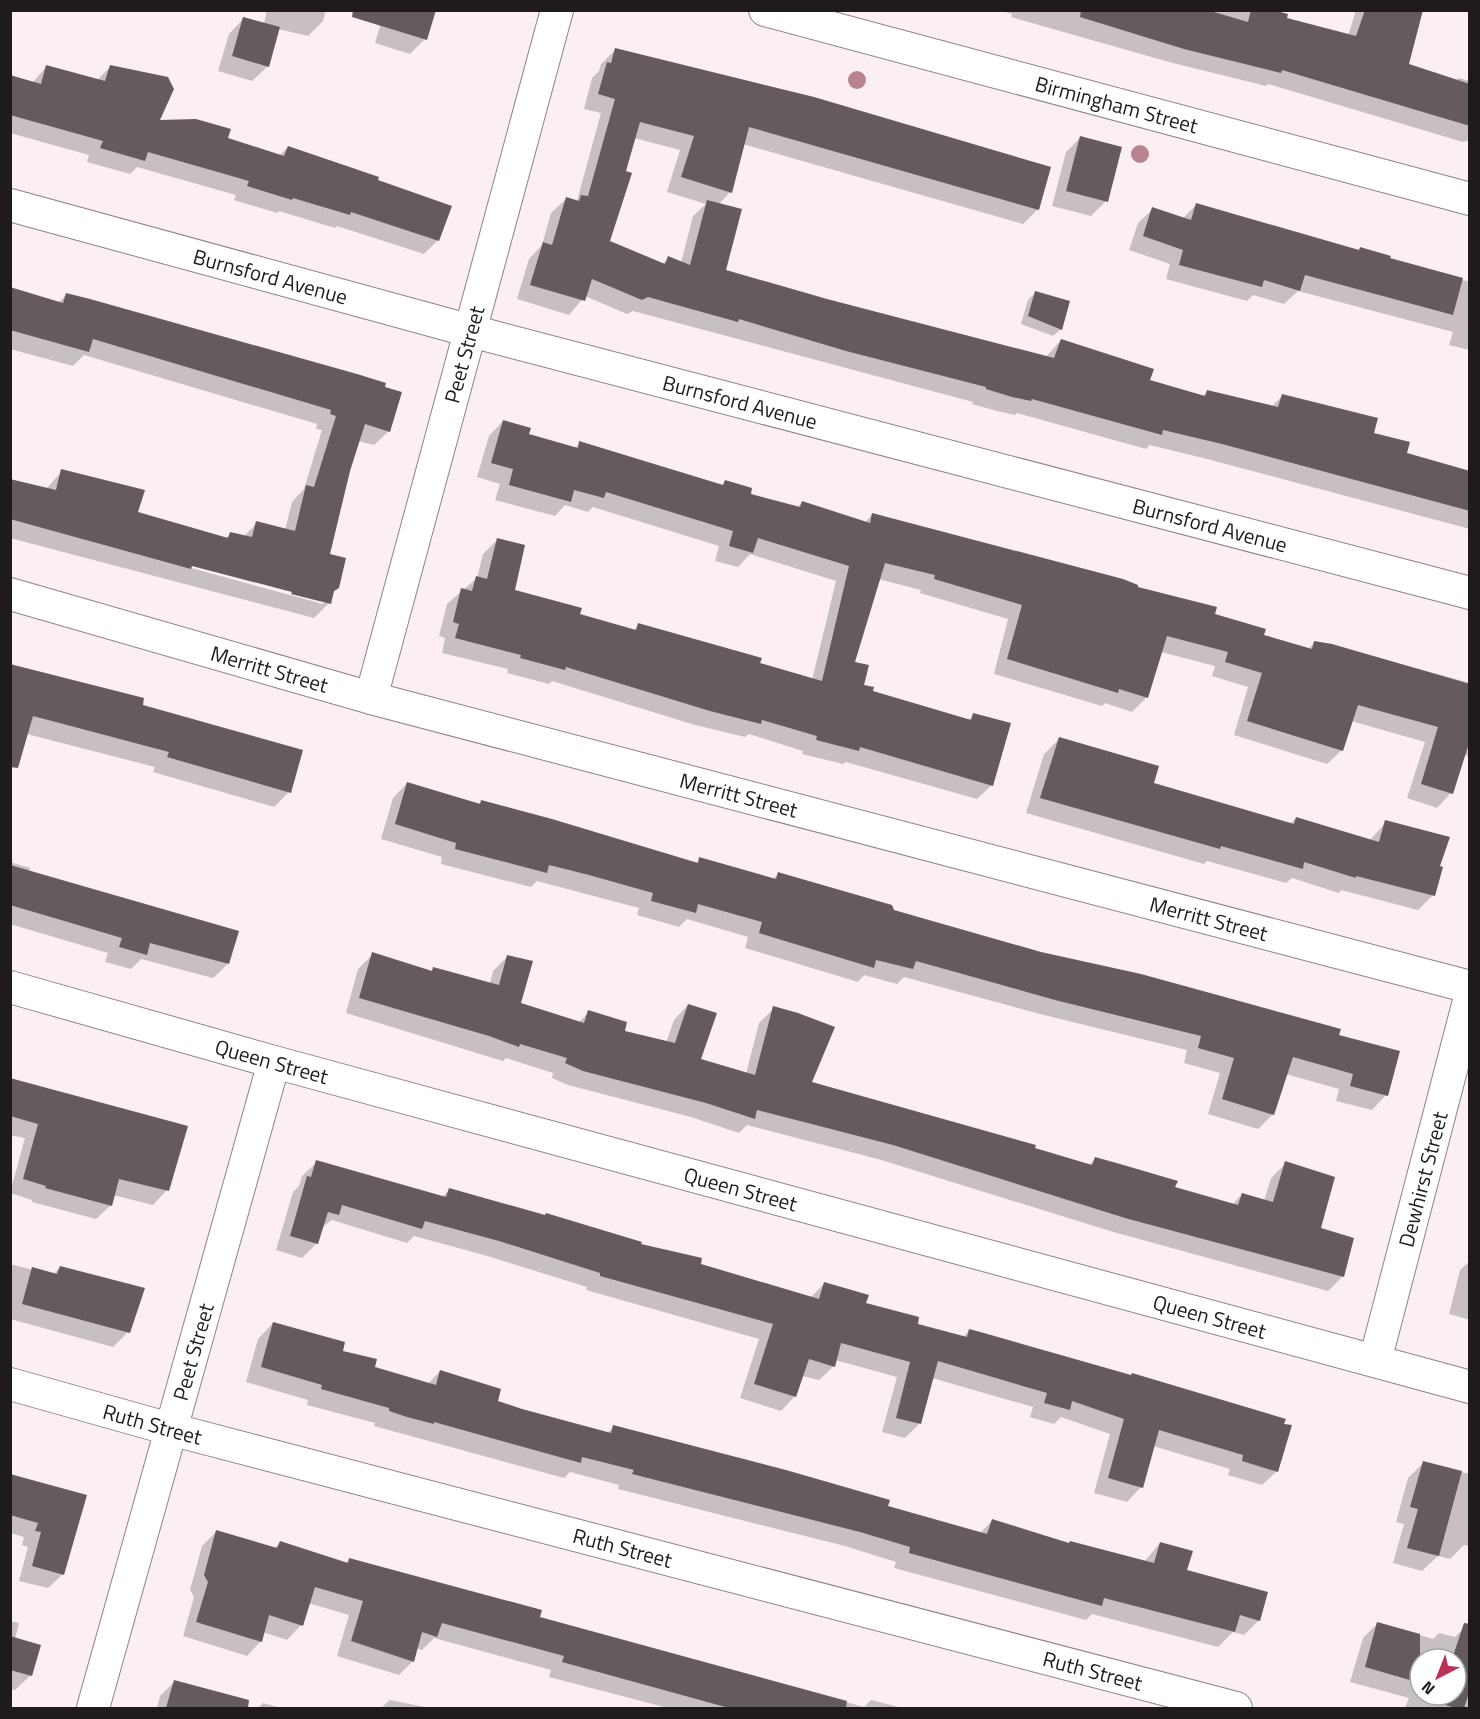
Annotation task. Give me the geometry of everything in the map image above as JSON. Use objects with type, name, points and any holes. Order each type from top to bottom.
[{"type":"street","name":"Peet Street","points":[[371,698],[557,10]]},
{"type":"street","name":"Birmingham Street","points":[[765,10],[1470,199]]},
{"type":"street","name":"Burnsford Avenue","points":[[10,205],[471,331],[1470,593]]},
{"type":"street","name":"Merritt Street","points":[[10,594],[371,698],[1470,987]]},
{"type":"street","name":"Queen Street","points":[[10,987],[274,1062],[1470,1387]]},
{"type":"street","name":"Dewhirst Street","points":[[1375,1362],[1470,997]]},
{"type":"street","name":"Peet Street","points":[[93,1708],[274,1062]]},
{"type":"street","name":"Ruth Street","points":[[10,1384],[170,1429],[1236,1708]]},
{"type":"building","points":[[353,10],[436,10],[427,40],[352,17]]},
{"type":"building","points":[[1081,10],[1207,10],[1248,22],[1251,10],[1273,10],[1288,14],[1287,18],[1356,36],[1365,10],[1423,10],[1409,64],[1470,84],[1470,126],[1282,70],[1281,73],[1184,49],[1080,17]]},
{"type":"building","points":[[243,17],[280,27],[269,67],[232,56]]},
{"type":"building","points":[[615,48],[814,97],[1051,167],[1039,210],[749,127],[732,193],[681,177],[694,136],[640,122],[626,171],[632,173],[610,241],[665,264],[668,256],[690,265],[707,200],[742,209],[726,270],[827,299],[1054,358],[1061,339],[1154,369],[1150,380],[1205,396],[1207,390],[1278,407],[1282,394],[1378,418],[1374,433],[1410,442],[1407,453],[1470,471],[1470,511],[1222,444],[1163,430],[1162,435],[1032,399],[1031,401],[1012,397],[986,389],[986,387],[846,351],[739,319],[738,322],[648,297],[642,300],[592,279],[585,301],[530,285],[543,242],[552,245],[566,197],[579,201],[581,195],[588,196],[615,99],[598,94],[607,62],[611,63]]},
{"type":"building","points":[[46,65],[105,81],[110,65],[168,77],[174,89],[160,120],[196,119],[231,129],[228,138],[284,156],[288,146],[379,177],[378,180],[452,206],[439,241],[351,212],[350,215],[293,198],[292,200],[247,186],[249,181],[148,152],[145,161],[100,148],[103,141],[10,115],[10,75],[41,84]]},
{"type":"building","points":[[1080,136],[1122,147],[1108,202],[1066,191]]},
{"type":"building","points":[[1196,203],[1359,250],[1360,247],[1391,256],[1390,258],[1463,278],[1453,315],[1305,275],[1300,291],[1264,280],[1262,287],[1179,265],[1183,250],[1143,236],[1152,207],[1191,220]]},
{"type":"building","points":[[10,287],[63,303],[66,293],[90,299],[357,374],[386,383],[385,387],[402,392],[390,432],[365,424],[350,471],[330,554],[346,558],[339,588],[334,591],[331,604],[192,566],[191,569],[10,519],[10,479],[56,490],[61,469],[145,490],[138,512],[228,538],[230,532],[252,537],[256,521],[295,531],[306,485],[314,487],[336,416],[330,414],[331,410],[93,339],[89,352],[10,330]]},
{"type":"building","points":[[1035,291],[1070,301],[1062,330],[1028,316]]},
{"type":"building","points":[[503,420],[531,428],[529,434],[578,448],[579,441],[723,485],[725,480],[752,488],[751,494],[800,507],[802,501],[870,523],[872,513],[1123,579],[1138,587],[1217,607],[1215,614],[1266,629],[1264,635],[1312,649],[1314,641],[1332,644],[1470,684],[1470,740],[1453,794],[1421,784],[1438,727],[1358,705],[1343,751],[1247,721],[1262,673],[1225,662],[1228,652],[1167,636],[1148,698],[1119,689],[1118,693],[1007,659],[1022,605],[934,579],[935,575],[885,563],[855,662],[869,665],[864,685],[874,687],[873,691],[971,720],[973,713],[1011,723],[993,786],[860,747],[859,751],[816,740],[817,736],[762,720],[761,724],[710,711],[566,667],[565,670],[520,658],[521,655],[455,638],[459,624],[453,622],[461,588],[472,591],[476,576],[487,579],[497,538],[525,545],[515,590],[582,608],[580,614],[636,630],[638,623],[762,658],[760,663],[822,681],[849,566],[758,538],[753,553],[729,546],[733,531],[606,492],[604,498],[574,490],[571,502],[509,485],[513,469],[491,463]]},
{"type":"building","points":[[10,664],[144,698],[143,705],[303,750],[291,793],[167,757],[169,752],[33,716],[18,768],[10,767]]},
{"type":"building","points":[[1059,737],[1159,766],[1154,783],[1294,824],[1296,817],[1379,842],[1385,820],[1450,837],[1440,866],[1443,867],[1435,896],[1356,876],[1356,878],[1304,862],[1303,869],[1221,846],[1220,849],[1040,798]]},
{"type":"building","points":[[407,782],[480,804],[481,800],[552,819],[698,863],[699,857],[776,879],[778,872],[892,905],[894,910],[1041,952],[1141,974],[1341,1029],[1339,1035],[1400,1051],[1388,1096],[1350,1086],[1353,1074],[1293,1057],[1274,1115],[1222,1099],[1234,1058],[1198,1048],[1201,1036],[1055,1000],[916,961],[913,969],[876,960],[874,968],[759,933],[762,922],[698,904],[696,913],[651,901],[653,893],[589,875],[549,865],[547,873],[455,849],[456,843],[395,824]]},
{"type":"building","points":[[10,865],[239,931],[229,964],[150,943],[147,955],[119,947],[122,938],[10,905]]},
{"type":"building","points":[[372,952],[432,971],[433,967],[499,985],[507,955],[533,961],[521,1003],[584,1023],[588,1010],[627,1022],[625,1031],[675,1043],[688,1004],[717,1013],[701,1059],[755,1075],[773,1006],[798,1013],[835,1027],[812,1082],[1036,1145],[1035,1148],[1092,1165],[1095,1157],[1120,1164],[1178,1181],[1175,1187],[1238,1205],[1242,1193],[1273,1202],[1285,1161],[1335,1177],[1321,1228],[1354,1238],[1344,1277],[1125,1218],[893,1145],[757,1110],[755,1119],[706,1103],[583,1071],[565,1063],[567,1058],[520,1044],[519,1047],[359,998]]},
{"type":"building","points":[[10,1078],[188,1126],[169,1191],[119,1179],[112,1206],[45,1188],[46,1186],[23,1179],[38,1124],[10,1116]]},
{"type":"building","points":[[316,1160],[446,1197],[449,1188],[545,1215],[546,1213],[642,1242],[641,1244],[702,1258],[701,1264],[819,1299],[824,1282],[869,1295],[866,1303],[919,1317],[918,1324],[967,1337],[969,1329],[984,1333],[1131,1375],[1132,1373],[1286,1419],[1284,1424],[1292,1425],[1278,1472],[1242,1461],[1243,1455],[1159,1430],[1143,1488],[1108,1478],[1124,1419],[1072,1401],[1070,1410],[1044,1403],[1047,1393],[938,1361],[921,1424],[896,1418],[910,1362],[841,1343],[835,1367],[809,1359],[796,1397],[754,1384],[773,1324],[600,1276],[600,1273],[499,1241],[425,1221],[422,1229],[342,1205],[339,1215],[328,1212],[318,1244],[290,1236],[307,1176],[311,1177]]},
{"type":"building","points":[[60,1266],[145,1288],[130,1333],[22,1304],[32,1267],[57,1274]]},
{"type":"building","points":[[273,1322],[345,1342],[343,1351],[377,1359],[375,1367],[436,1385],[440,1370],[501,1389],[498,1401],[522,1409],[611,1433],[613,1425],[786,1470],[890,1500],[888,1506],[987,1534],[992,1519],[1069,1543],[1070,1541],[1154,1563],[1160,1542],[1193,1551],[1187,1570],[1268,1592],[1260,1621],[1240,1615],[1235,1632],[1104,1598],[1102,1606],[909,1553],[910,1547],[860,1532],[632,1474],[634,1470],[582,1457],[581,1463],[434,1422],[434,1424],[407,1417],[389,1411],[389,1408],[321,1389],[322,1385],[261,1367]]},
{"type":"building","points":[[1423,1461],[1462,1471],[1439,1556],[1407,1548],[1418,1509],[1410,1507]]},
{"type":"building","points":[[10,1474],[87,1495],[64,1575],[32,1566],[41,1532],[35,1531],[38,1523],[10,1515]]},
{"type":"building","points":[[216,1530],[277,1548],[280,1541],[348,1563],[349,1558],[542,1610],[540,1617],[847,1701],[846,1708],[729,1708],[562,1662],[564,1656],[442,1623],[437,1637],[422,1632],[414,1662],[351,1641],[363,1601],[315,1587],[303,1626],[269,1615],[262,1642],[196,1622],[208,1582],[204,1575]]},
{"type":"building","points":[[1377,1622],[1420,1634],[1420,1647],[1408,1647],[1408,1680],[1365,1667]]},
{"type":"building","points":[[1464,1623],[1470,1624],[1470,1690],[1468,1696],[1468,1647],[1456,1647]]},
{"type":"building","points":[[10,1636],[41,1645],[32,1676],[10,1670]]},
{"type":"building","points":[[174,1680],[249,1700],[248,1708],[166,1708]]}]
